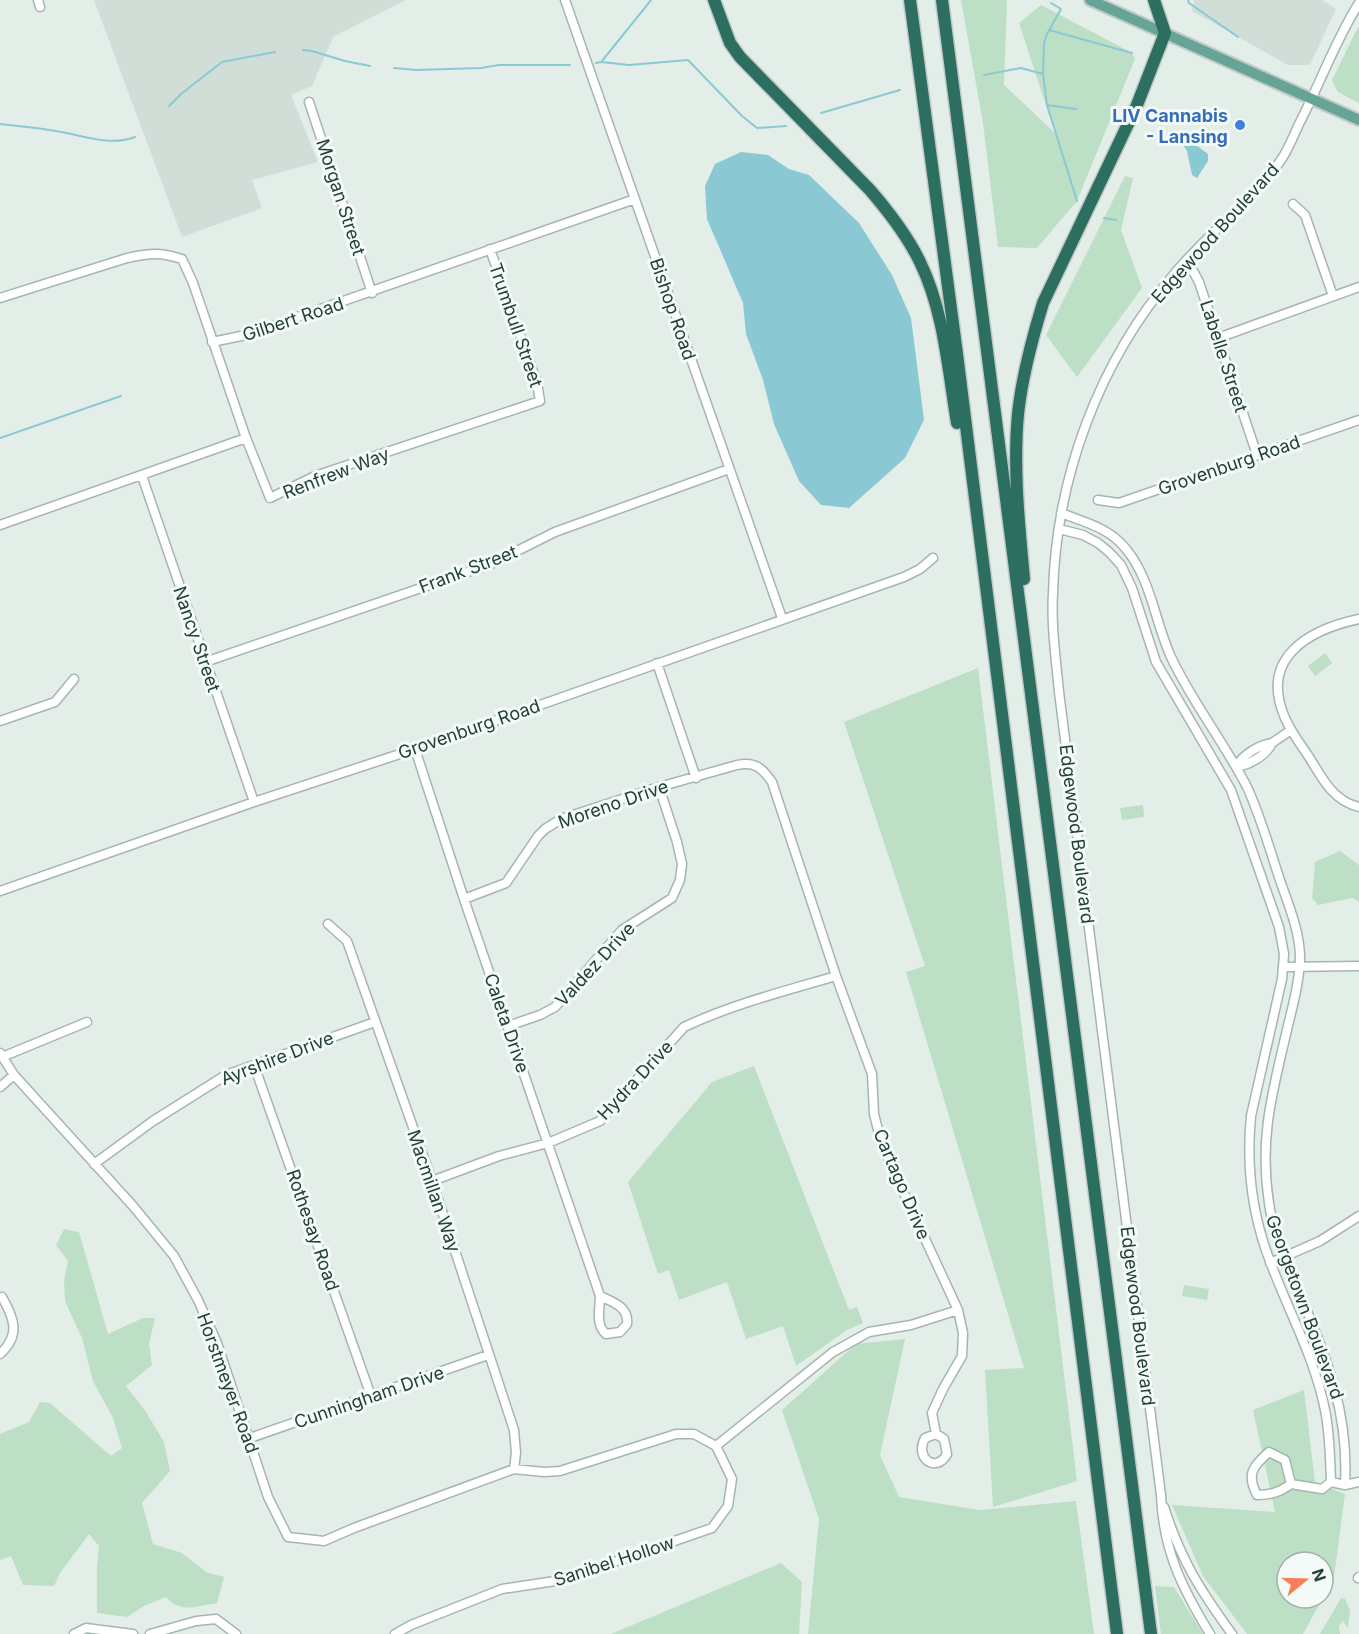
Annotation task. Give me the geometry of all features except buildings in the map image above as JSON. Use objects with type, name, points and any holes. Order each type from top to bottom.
[{"type":"highway","points":[[714,0],[730,43],[740,57],[870,190],[890,213],[920,262],[930,286],[941,326],[964,470],[972,481]]},
{"type":"highway","points":[[910,0],[1117,1634]]},
{"type":"highway","points":[[942,0],[1151,1634]]},
{"type":"highway","points":[[1041,774],[1019,522],[1017,447],[1022,387],[1032,337],[1043,303],[1137,105],[1165,33],[1154,0]]},
{"type":"main road","points":[[1090,0],[1359,120]]},
{"type":"street","name":"Bishop Road","points":[[566,0],[782,618]]},
{"type":"street","name":"Edgewood Boulevard","points":[[1210,1634],[1177,1575],[1164,1531],[1053,628],[1053,592],[1061,513],[1070,471],[1083,432],[1112,366],[1142,317],[1184,263],[1266,178],[1283,156],[1313,98],[1342,30],[1359,3]]},
{"type":"street","name":"Morgan Street","points":[[309,102],[372,293]]},
{"type":"street","name":"Gilbert Road","points":[[212,342],[246,335],[372,293],[635,199]]},
{"type":"street","points":[[1293,204],[1305,215],[1333,296]]},
{"type":"street","name":"Trumbull Street","points":[[490,249],[537,383],[540,401]]},
{"type":"street","points":[[0,297],[127,258],[156,252],[182,259],[246,438],[0,525]]},
{"type":"street","name":"Labelle Street","points":[[1184,263],[1199,282],[1257,455]]},
{"type":"street","points":[[1218,338],[1359,287]]},
{"type":"street","name":"Renfrew Way","points":[[246,438],[270,498],[315,476],[540,401]]},
{"type":"street","name":"Grovenburg Road","points":[[1098,500],[1119,503],[1359,420]]},
{"type":"street","name":"Frank Street","points":[[205,662],[491,564],[555,532],[729,469]]},
{"type":"street","name":"Nancy Street","points":[[142,476],[254,802]]},
{"type":"street","name":"Georgetown Boulevard","points":[[1061,513],[1098,527],[1113,536],[1125,546],[1135,561],[1170,654],[1252,798],[1294,922],[1299,945],[1299,967],[1295,998],[1265,1130],[1266,1181],[1269,1207],[1284,1256],[1335,1385],[1340,1405],[1346,1459],[1345,1485]]},
{"type":"street","name":"Georgetown Boulevard","points":[[1059,529],[1083,535],[1098,543],[1121,565],[1132,588],[1156,662],[1221,773],[1238,807],[1279,927],[1284,967],[1255,1095],[1249,1138],[1250,1181],[1255,1215],[1270,1263],[1300,1334],[1325,1409],[1330,1442],[1331,1482]]},
{"type":"street","name":"Grovenburg Road","points":[[0,891],[254,802],[415,749],[782,618],[904,577],[920,569],[933,558]]},
{"type":"street","points":[[1359,619],[1309,636],[1296,645],[1287,657],[1279,684],[1279,700],[1291,730],[1327,785],[1339,798],[1350,805],[1359,807]]},
{"type":"street","points":[[657,663],[696,778]]},
{"type":"street","points":[[0,721],[54,702],[74,679]]},
{"type":"street","points":[[1236,767],[1244,766],[1269,750],[1272,742],[1291,730]]},
{"type":"street","name":"Caleta Drive","points":[[415,749],[600,1296],[599,1324],[606,1334],[620,1332],[627,1324],[626,1313],[622,1308],[600,1296]]},
{"type":"street","name":"Moreno Drive","points":[[464,899],[506,883],[538,836],[552,824],[572,815],[659,787],[737,765],[755,765]]},
{"type":"street","name":"Cartago Drive","points":[[755,765],[763,769],[772,782],[836,976],[872,1074],[874,1114],[882,1146],[958,1310],[963,1333],[962,1356],[932,1413],[936,1434]]},
{"type":"street","name":"Valdez Drive","points":[[508,1026],[555,1007],[622,930],[672,898],[680,880],[682,864],[659,787]]},
{"type":"street","name":"Macmillan Way","points":[[328,924],[347,941],[432,1181],[514,1430],[516,1453],[514,1469]]},
{"type":"street","points":[[1284,967],[1359,966]]},
{"type":"street","name":"Hydra Drive","points":[[432,1181],[499,1156],[548,1143],[600,1121],[684,1027],[767,996],[836,976]]},
{"type":"street","points":[[1,1055],[87,1022]]},
{"type":"street","name":"Ayrshire Drive","points":[[94,1164],[192,1095],[226,1075],[375,1022]]},
{"type":"street","name":"Horstmeyer Road","points":[[1,1055],[14,1074],[133,1206],[174,1256],[198,1300],[217,1343],[268,1497],[288,1537],[324,1541],[514,1469]]},
{"type":"street","name":"Rothesay Road","points":[[254,1065],[371,1396]]},
{"type":"street","points":[[0,1087],[14,1074]]},
{"type":"street","points":[[1270,1263],[1320,1241],[1359,1216]]},
{"type":"street","points":[[0,1354],[5,1350],[14,1333],[12,1314],[2,1297]]},
{"type":"street","points":[[514,1469],[560,1471],[676,1434],[694,1434],[716,1446],[842,1347],[868,1332],[911,1325],[958,1310]]},
{"type":"street","name":"Cunningham Drive","points":[[250,1438],[488,1354]]},
{"type":"street","points":[[1325,1409],[1340,1405]]},
{"type":"street","name":"Sanibel Hollow","points":[[395,1634],[411,1625],[502,1589],[562,1580],[712,1528],[728,1506],[732,1479],[716,1446]]},
{"type":"street","points":[[1292,1484],[1285,1460],[1269,1452],[1254,1465],[1251,1483],[1257,1495],[1269,1495],[1282,1491],[1292,1484],[1322,1489],[1331,1482],[1345,1485],[1359,1482]]},
{"type":"street","points":[[1161,1495],[1184,1561],[1232,1634]]},
{"type":"street","points":[[150,1634],[196,1621],[216,1619],[236,1634]]},
{"type":"street","points":[[74,1634],[86,1628],[133,1634]]},
{"type":"shaded area","points":[[94,0],[406,0],[333,37],[312,86],[291,95],[318,162],[252,180],[262,208],[182,237]]},
{"type":"shaded area","points":[[1194,0],[1322,0],[1336,9],[1310,65],[1288,65],[1192,11]]},
{"type":"green space","points":[[961,0],[1007,0],[1004,85],[1055,133],[1019,23],[1041,5],[1132,53],[1135,59],[1077,201],[1037,248],[998,247],[983,123]]},
{"type":"green space","points":[[1358,27],[1359,103],[1338,92],[1332,80]]},
{"type":"green space","points":[[1125,176],[1133,178],[1121,230],[1142,288],[1077,377],[1046,335]]},
{"type":"green space","points":[[1325,653],[1332,663],[1315,676],[1308,666]]},
{"type":"green space","points":[[978,668],[1077,1481],[993,1507],[985,1370],[1024,1368],[906,972],[925,966],[844,722]]},
{"type":"green space","points":[[1143,805],[1144,817],[1122,820],[1120,808]]},
{"type":"green space","points":[[1340,851],[1359,865],[1359,902],[1352,898],[1318,905],[1312,898],[1315,862]]},
{"type":"green space","points":[[754,1066],[849,1310],[857,1307],[863,1323],[847,1330],[796,1366],[783,1326],[746,1339],[727,1282],[679,1300],[669,1270],[658,1274],[628,1182],[712,1082]]},
{"type":"green space","points":[[64,1229],[79,1232],[108,1334],[143,1318],[155,1318],[149,1344],[152,1365],[126,1386],[146,1412],[164,1442],[170,1471],[142,1503],[153,1544],[182,1553],[206,1572],[224,1577],[217,1603],[189,1608],[177,1606],[166,1597],[144,1606],[127,1617],[97,1613],[99,1546],[89,1534],[60,1573],[54,1586],[23,1585],[11,1556],[0,1560],[0,1434],[29,1422],[40,1402],[50,1403],[111,1456],[122,1448],[113,1418],[93,1381],[82,1338],[65,1301],[64,1280],[68,1261],[56,1245]]},
{"type":"green space","points":[[1184,1285],[1209,1289],[1207,1300],[1182,1296]]},
{"type":"green space","points":[[905,1339],[880,1455],[899,1497],[980,1510],[1076,1501],[1094,1634],[808,1634],[819,1519],[782,1410],[856,1344]]},
{"type":"green space","points":[[1304,1390],[1315,1482],[1345,1494],[1335,1569],[1335,1550],[1275,1550],[1275,1610],[1316,1610],[1303,1634],[1247,1634],[1203,1576],[1172,1505],[1275,1512],[1253,1410]]},
{"type":"green space","points":[[781,1563],[802,1582],[799,1634],[611,1634]]},
{"type":"green space","points":[[1155,1586],[1174,1587],[1203,1634],[1161,1634]]},
{"type":"green space","points":[[1341,1598],[1345,1599],[1350,1610],[1348,1628],[1343,1621],[1339,1626],[1340,1634],[1320,1634],[1335,1610]]},
{"type":"water","points":[[1176,130],[1208,154],[1208,161],[1197,178],[1192,175],[1187,151],[1175,132]]},
{"type":"water","points":[[741,152],[768,155],[789,169],[809,175],[859,223],[892,275],[911,318],[924,420],[905,458],[849,508],[821,505],[799,481],[774,424],[763,380],[746,334],[743,303],[707,219],[705,186],[715,164]]},
{"type":"waterway","points":[[602,61],[651,0]]},
{"type":"waterway","points":[[1188,0],[1189,3],[1238,37]]},
{"type":"waterway","points":[[984,75],[1021,68],[1043,74],[1044,43],[1061,9],[1051,3]]},
{"type":"waterway","points":[[1049,30],[1132,53]]},
{"type":"waterway","points":[[303,50],[370,66]]},
{"type":"waterway","points":[[169,106],[222,62],[275,52]]},
{"type":"waterway","points":[[596,63],[629,65],[688,60],[742,116],[757,128],[786,126]]},
{"type":"waterway","points":[[394,68],[416,70],[481,68],[499,65],[570,65]]},
{"type":"waterway","points":[[1043,74],[1047,105],[1077,201]]},
{"type":"waterway","points":[[821,113],[900,90]]},
{"type":"waterway","points":[[1047,105],[1076,109]]},
{"type":"waterway","points":[[0,124],[49,130],[105,141],[135,137]]},
{"type":"waterway","points":[[1104,218],[1116,220]]},
{"type":"waterway","points":[[0,438],[121,396]]},
{"type":"place","name":"LIV Cannabis - Lansing","points":[[1240,125]]}]
